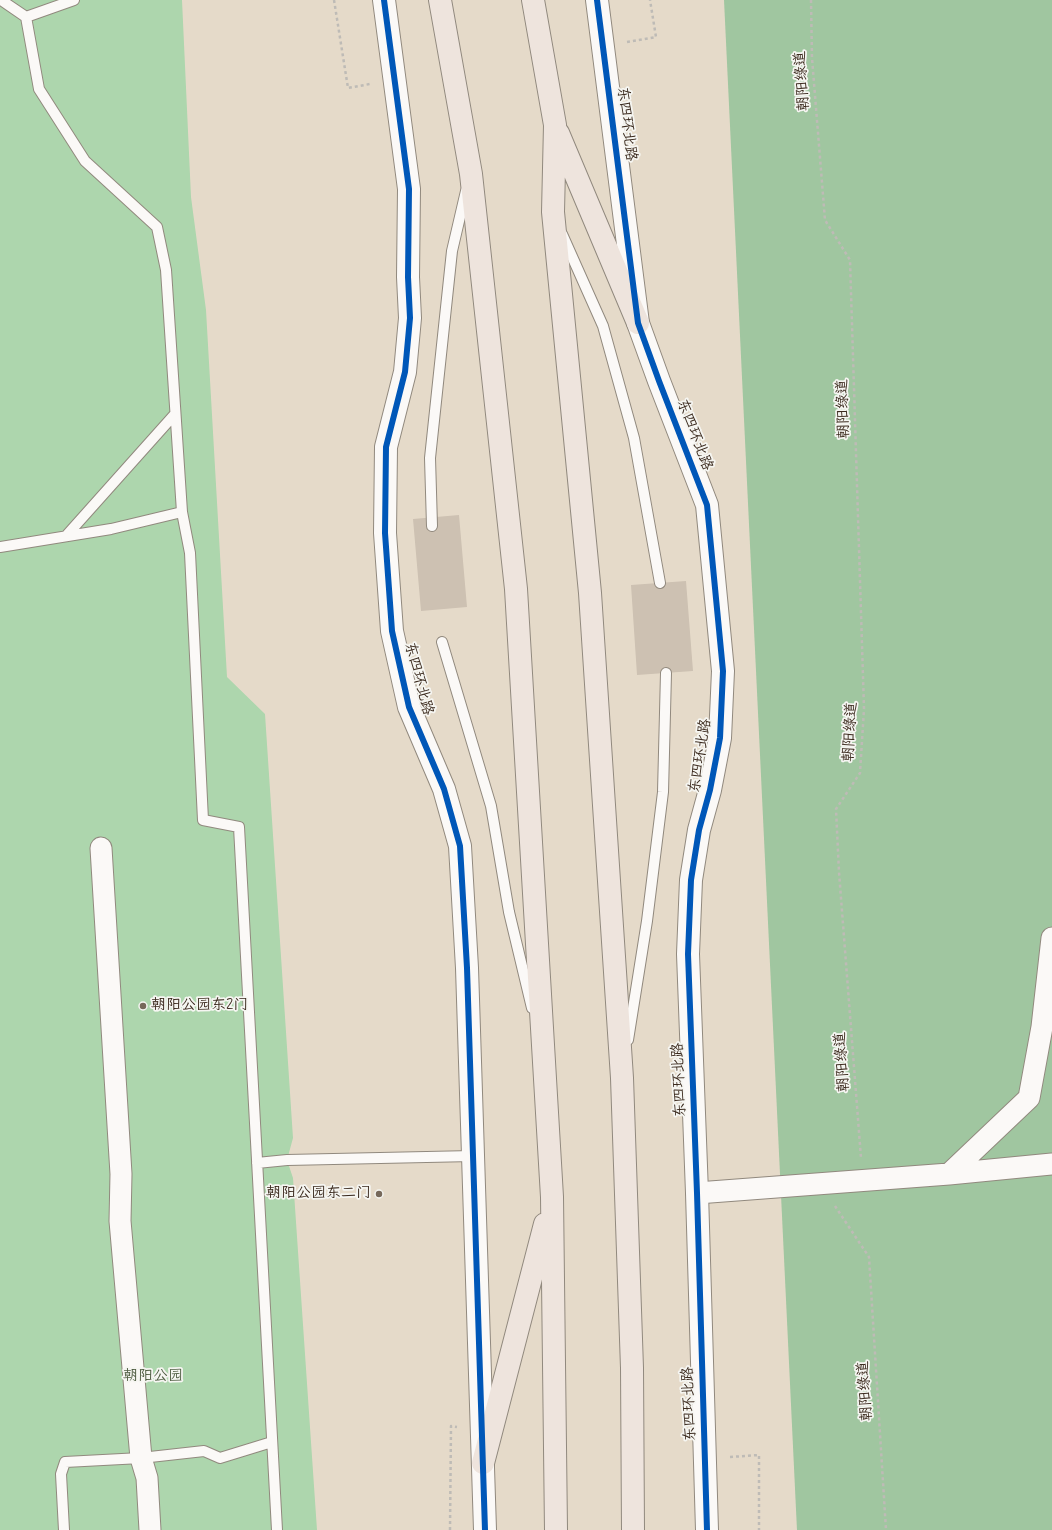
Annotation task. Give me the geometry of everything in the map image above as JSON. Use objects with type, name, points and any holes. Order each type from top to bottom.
[{"type":"highway","points":[[440,0],[471,174],[516,589],[552,1197],[556,1530]]},
{"type":"highway","points":[[533,0],[555,125],[553,212],[590,593],[622,1078],[632,1368],[633,1530]]},
{"type":"highway","points":[[555,125],[638,323]]},
{"type":"highway","points":[[483,1463],[552,1197]]},
{"type":"street","name":"东四环北路","points":[[384,0],[409,189],[408,277],[410,318],[405,372],[386,447],[385,533],[392,631],[409,707],[444,788],[460,846],[467,968],[485,1530]]},
{"type":"street","name":"东四环北路","points":[[597,0],[638,323],[707,505],[723,671],[720,738],[710,790],[699,830],[691,880],[688,954],[707,1530]]},
{"type":"street","points":[[101,848],[121,1174],[120,1221],[141,1458],[147,1478],[150,1530]]},
{"type":"street","points":[[949,1174],[1029,1098],[1042,1026],[1052,938]]},
{"type":"street","points":[[697,1193],[949,1174],[1052,1164]]},
{"type":"lane","points":[[1,0],[26,17],[39,89],[85,161],[157,227],[166,270],[182,512],[190,553],[202,820],[239,827],[277,1530]]},
{"type":"lane","points":[[26,17],[74,0]]},
{"type":"lane","points":[[432,526],[430,458],[451,258],[471,174]]},
{"type":"lane","points":[[553,212],[603,326],[634,438],[660,583]]},
{"type":"lane","points":[[66,536],[175,414]]},
{"type":"lane","points":[[0,547],[111,529],[182,512]]},
{"type":"lane","points":[[442,642],[491,806],[509,912],[543,1052]]},
{"type":"lane","points":[[622,1078],[647,921],[663,792],[666,673]]},
{"type":"lane","points":[[257,1163],[287,1160],[473,1156]]},
{"type":"lane","points":[[64,1530],[61,1474],[65,1462],[141,1458],[204,1451],[220,1458],[272,1442]]},
{"type":"path","points":[[334,0],[348,88]]},
{"type":"path","points":[[603,46],[656,37],[650,0]]},
{"type":"path","points":[[450,1426],[450,1530]]},
{"type":"path","points":[[705,1458],[759,1456],[759,1530]]},
{"type":"green space","name":"朝阳公园","points":[[0,0],[182,0],[191,197],[206,310],[227,677],[265,714],[293,1138],[287,1160],[293,1178],[317,1530],[0,1530]]},
{"type":"green space","points":[[724,0],[1052,0],[1052,1530],[797,1530]]},
{"type":"building","points":[[459,515],[467,607],[421,611],[413,519]]},
{"type":"building","points":[[686,581],[693,671],[637,675],[631,585]]},
{"type":"cycle path","points":[[384,0],[409,189],[408,277],[410,318],[405,372],[386,447],[385,533],[392,631],[409,707],[444,789],[460,846],[467,968],[485,1530]]},
{"type":"cycle path","points":[[597,0],[638,323],[707,505],[723,671],[720,738],[710,790],[699,830],[691,880],[688,954],[707,1530]]},
{"type":"place","name":"朝阳公园东2门","points":[[143,1006]]},
{"type":"place","name":"朝阳公园东二门","points":[[379,1194]]}]
